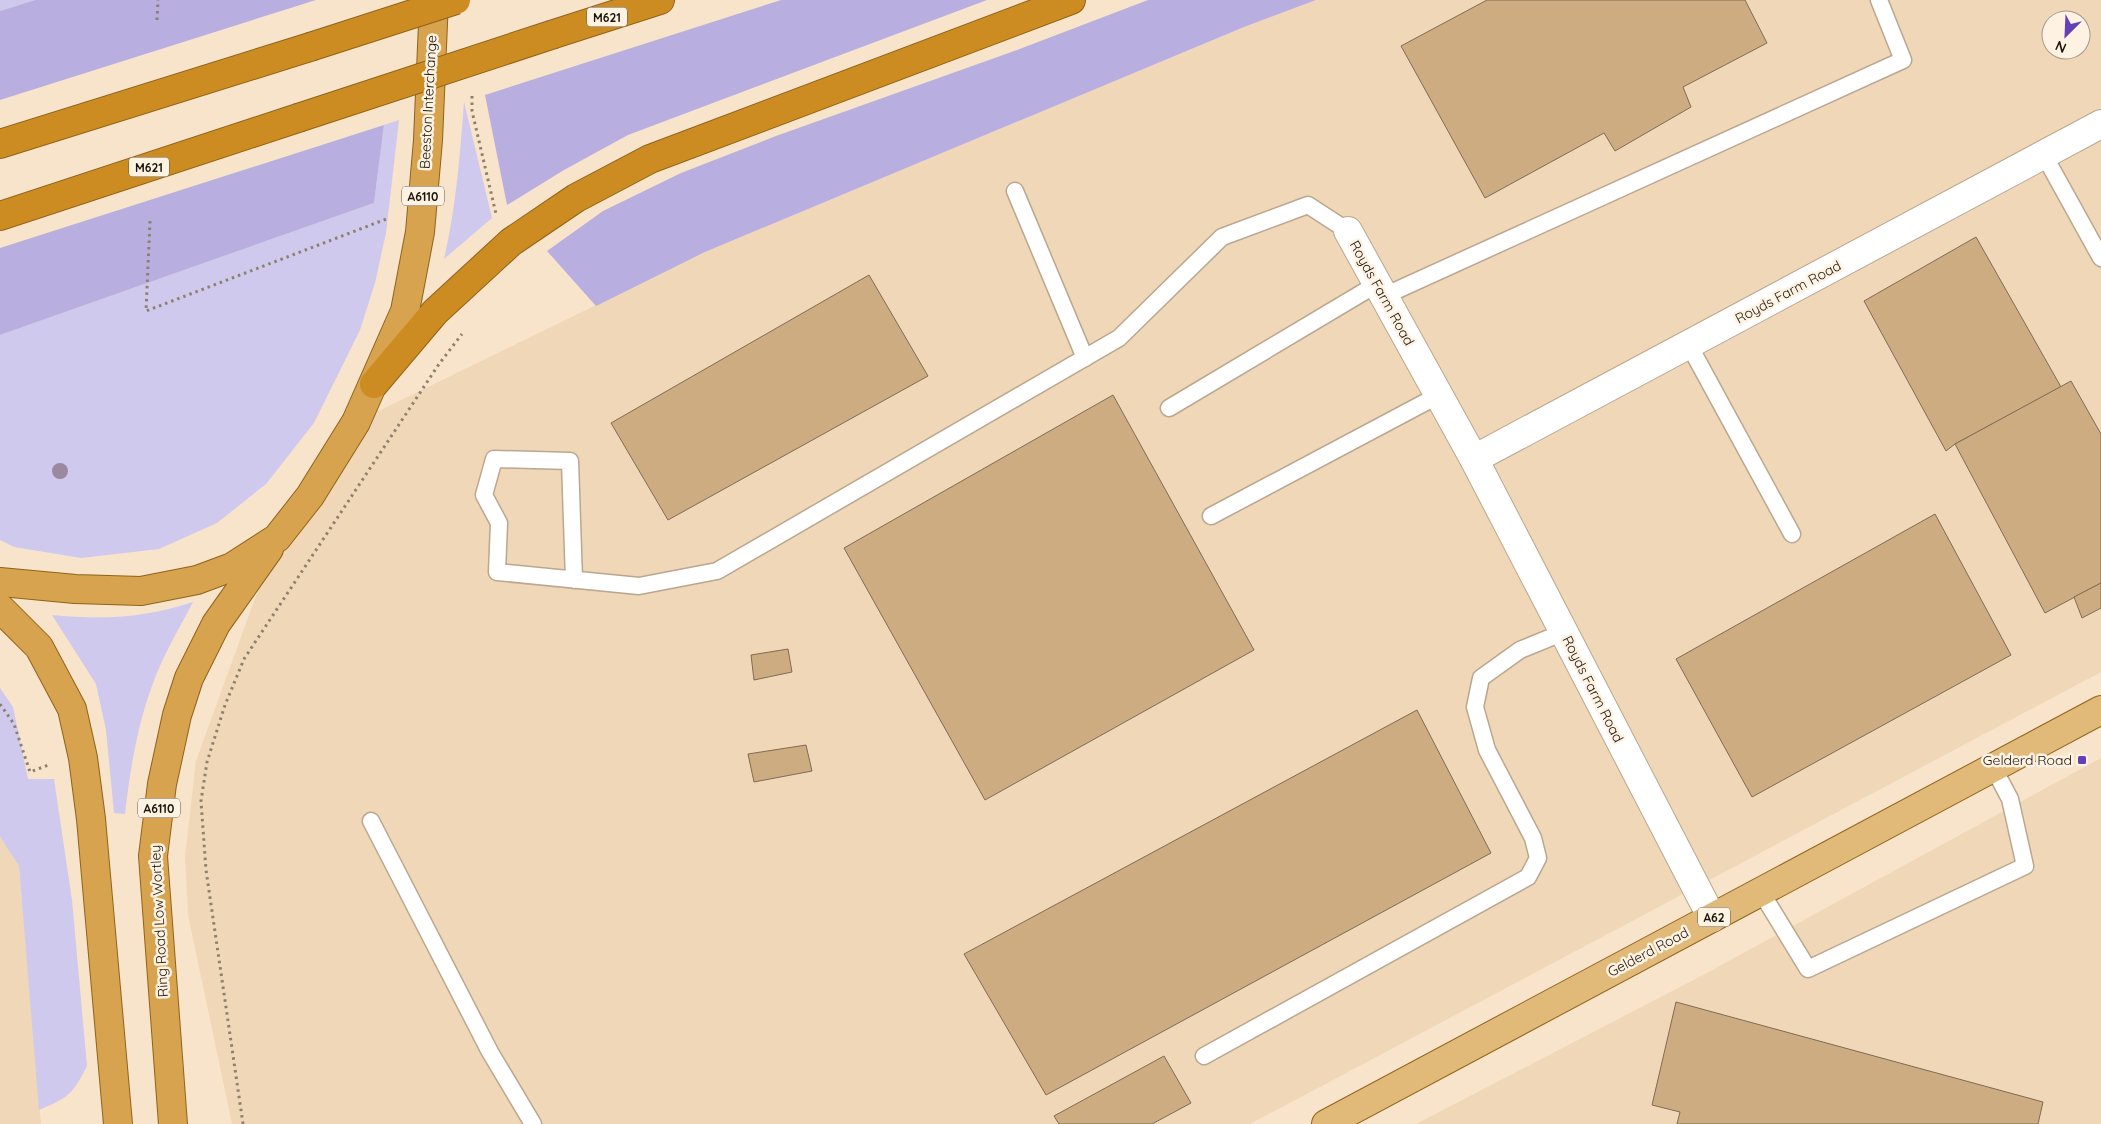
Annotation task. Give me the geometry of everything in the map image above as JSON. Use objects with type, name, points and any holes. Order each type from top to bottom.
[{"type":"highway","name":"Beeston Interchange","points":[[0,582],[75,589],[140,591],[197,580],[232,567],[277,538],[315,488],[356,422],[404,311],[420,232],[434,0]]},
{"type":"highway","points":[[0,144],[456,0]]},
{"type":"highway","name":"M621","points":[[0,216],[660,0]]},
{"type":"highway","points":[[374,384],[435,312],[511,242],[576,198],[650,159],[1071,0]]},
{"type":"highway","name":"Ring Road Low Wortley","points":[[173,1124],[153,856],[162,784],[176,715],[189,678],[216,624],[277,538]]},
{"type":"highway","points":[[0,608],[39,647],[72,709],[83,758],[91,819],[118,1124]]},
{"type":"main road","name":"Gelderd Road","points":[[1326,1124],[2101,710]]},
{"type":"street","name":"Royds Farm Road","points":[[1474,459],[2101,124]]},
{"type":"street","name":"Royds Farm Road","points":[[1348,231],[1474,459],[1712,918]]},
{"type":"lane","points":[[1168,408],[1380,290],[1903,60],[1879,0]]},
{"type":"lane","points":[[2044,154],[2101,258]]},
{"type":"lane","points":[[1015,191],[1085,358]]},
{"type":"lane","points":[[574,580],[570,462],[494,459],[484,495],[499,524],[497,572],[574,580],[639,586],[717,571],[1119,338],[1222,237],[1308,205],[1348,231]]},
{"type":"lane","points":[[1688,345],[1792,534]]},
{"type":"lane","points":[[1211,516],[1439,395]]},
{"type":"lane","points":[[1204,1056],[1528,877],[1538,858],[1533,838],[1487,750],[1475,707],[1481,678],[1520,650],[1564,632]]},
{"type":"lane","points":[[1761,892],[1808,969],[2025,866],[2010,799],[1993,767]]},
{"type":"lane","points":[[372,821],[490,1052],[532,1124]]},
{"type":"path","points":[[158,0],[158,20]]},
{"type":"path","points":[[472,92],[472,110],[496,213],[511,242]]},
{"type":"path","points":[[150,221],[146,311],[422,205]]},
{"type":"path","points":[[243,1124],[206,870],[201,801],[206,762],[225,704],[244,659],[434,372],[462,333]]},
{"type":"path","points":[[0,704],[14,724],[30,772],[55,762],[83,758]]},
{"type":"shaded area","points":[[0,0],[35,0],[0,11]]},
{"type":"shaded area","points":[[35,0],[316,0],[0,100],[0,11]]},
{"type":"shaded area","points":[[781,0],[987,0],[628,135],[564,170],[507,205],[485,95]]},
{"type":"shaded area","points":[[1148,0],[1316,0],[1244,27],[705,252],[596,306],[547,251],[603,211],[681,173],[776,136],[1017,50]]},
{"type":"shaded area","points":[[1316,0],[2101,0],[2101,672],[1250,1124],[232,1124],[188,915],[185,857],[196,761],[277,538],[356,422],[705,252],[1244,27]]},
{"type":"shaded area","points":[[464,102],[492,218],[444,259],[455,201]]},
{"type":"shaded area","points":[[399,120],[386,233],[375,283],[360,330],[314,423],[266,484],[217,523],[159,549],[81,558],[14,547],[0,540],[0,335],[374,203],[384,125]]},
{"type":"shaded area","points":[[384,125],[374,203],[0,335],[0,248]]},
{"type":"shaded area","points":[[193,602],[161,664],[147,701],[135,749],[125,814],[114,813],[106,730],[96,684],[52,615],[124,616],[158,611]]},
{"type":"shaded area","points":[[0,688],[13,707],[28,779],[54,779],[72,900],[87,1066],[78,1083],[69,1094],[39,1110],[19,866],[0,837]]},
{"type":"shaded area","points":[[2101,758],[2101,1124],[1416,1124],[1703,975]]},
{"type":"shaded area","points":[[0,837],[19,866],[41,1124],[0,1124]]},
{"type":"building","points":[[1487,0],[1745,0],[1767,43],[1683,87],[1691,107],[1615,151],[1604,133],[1485,198],[1401,46]]},
{"type":"building","points":[[1976,237],[2061,387],[1955,444],[1946,451],[1864,301]]},
{"type":"building","points":[[869,275],[928,376],[668,520],[611,423]]},
{"type":"building","points":[[2071,381],[2101,434],[2101,583],[2045,613],[1955,444]]},
{"type":"building","points":[[1113,395],[1254,650],[985,800],[844,548]]},
{"type":"building","points":[[1935,514],[2011,655],[1752,797],[1676,659]]},
{"type":"building","points":[[2101,583],[2101,608],[2082,618],[2074,597]]},
{"type":"building","points":[[788,649],[792,672],[754,680],[751,655]]},
{"type":"building","points":[[1417,710],[1491,853],[1046,1095],[964,954]]},
{"type":"building","points":[[806,745],[812,771],[754,782],[748,754]]},
{"type":"building","points":[[1676,1002],[2043,1102],[2038,1124],[1677,1124],[1680,1112],[1652,1105]]},
{"type":"building","points":[[1164,1056],[1191,1103],[1152,1124],[1059,1124],[1054,1116]]},
{"type":"place","name":"Gelderd Road","points":[[2082,760]]}]
